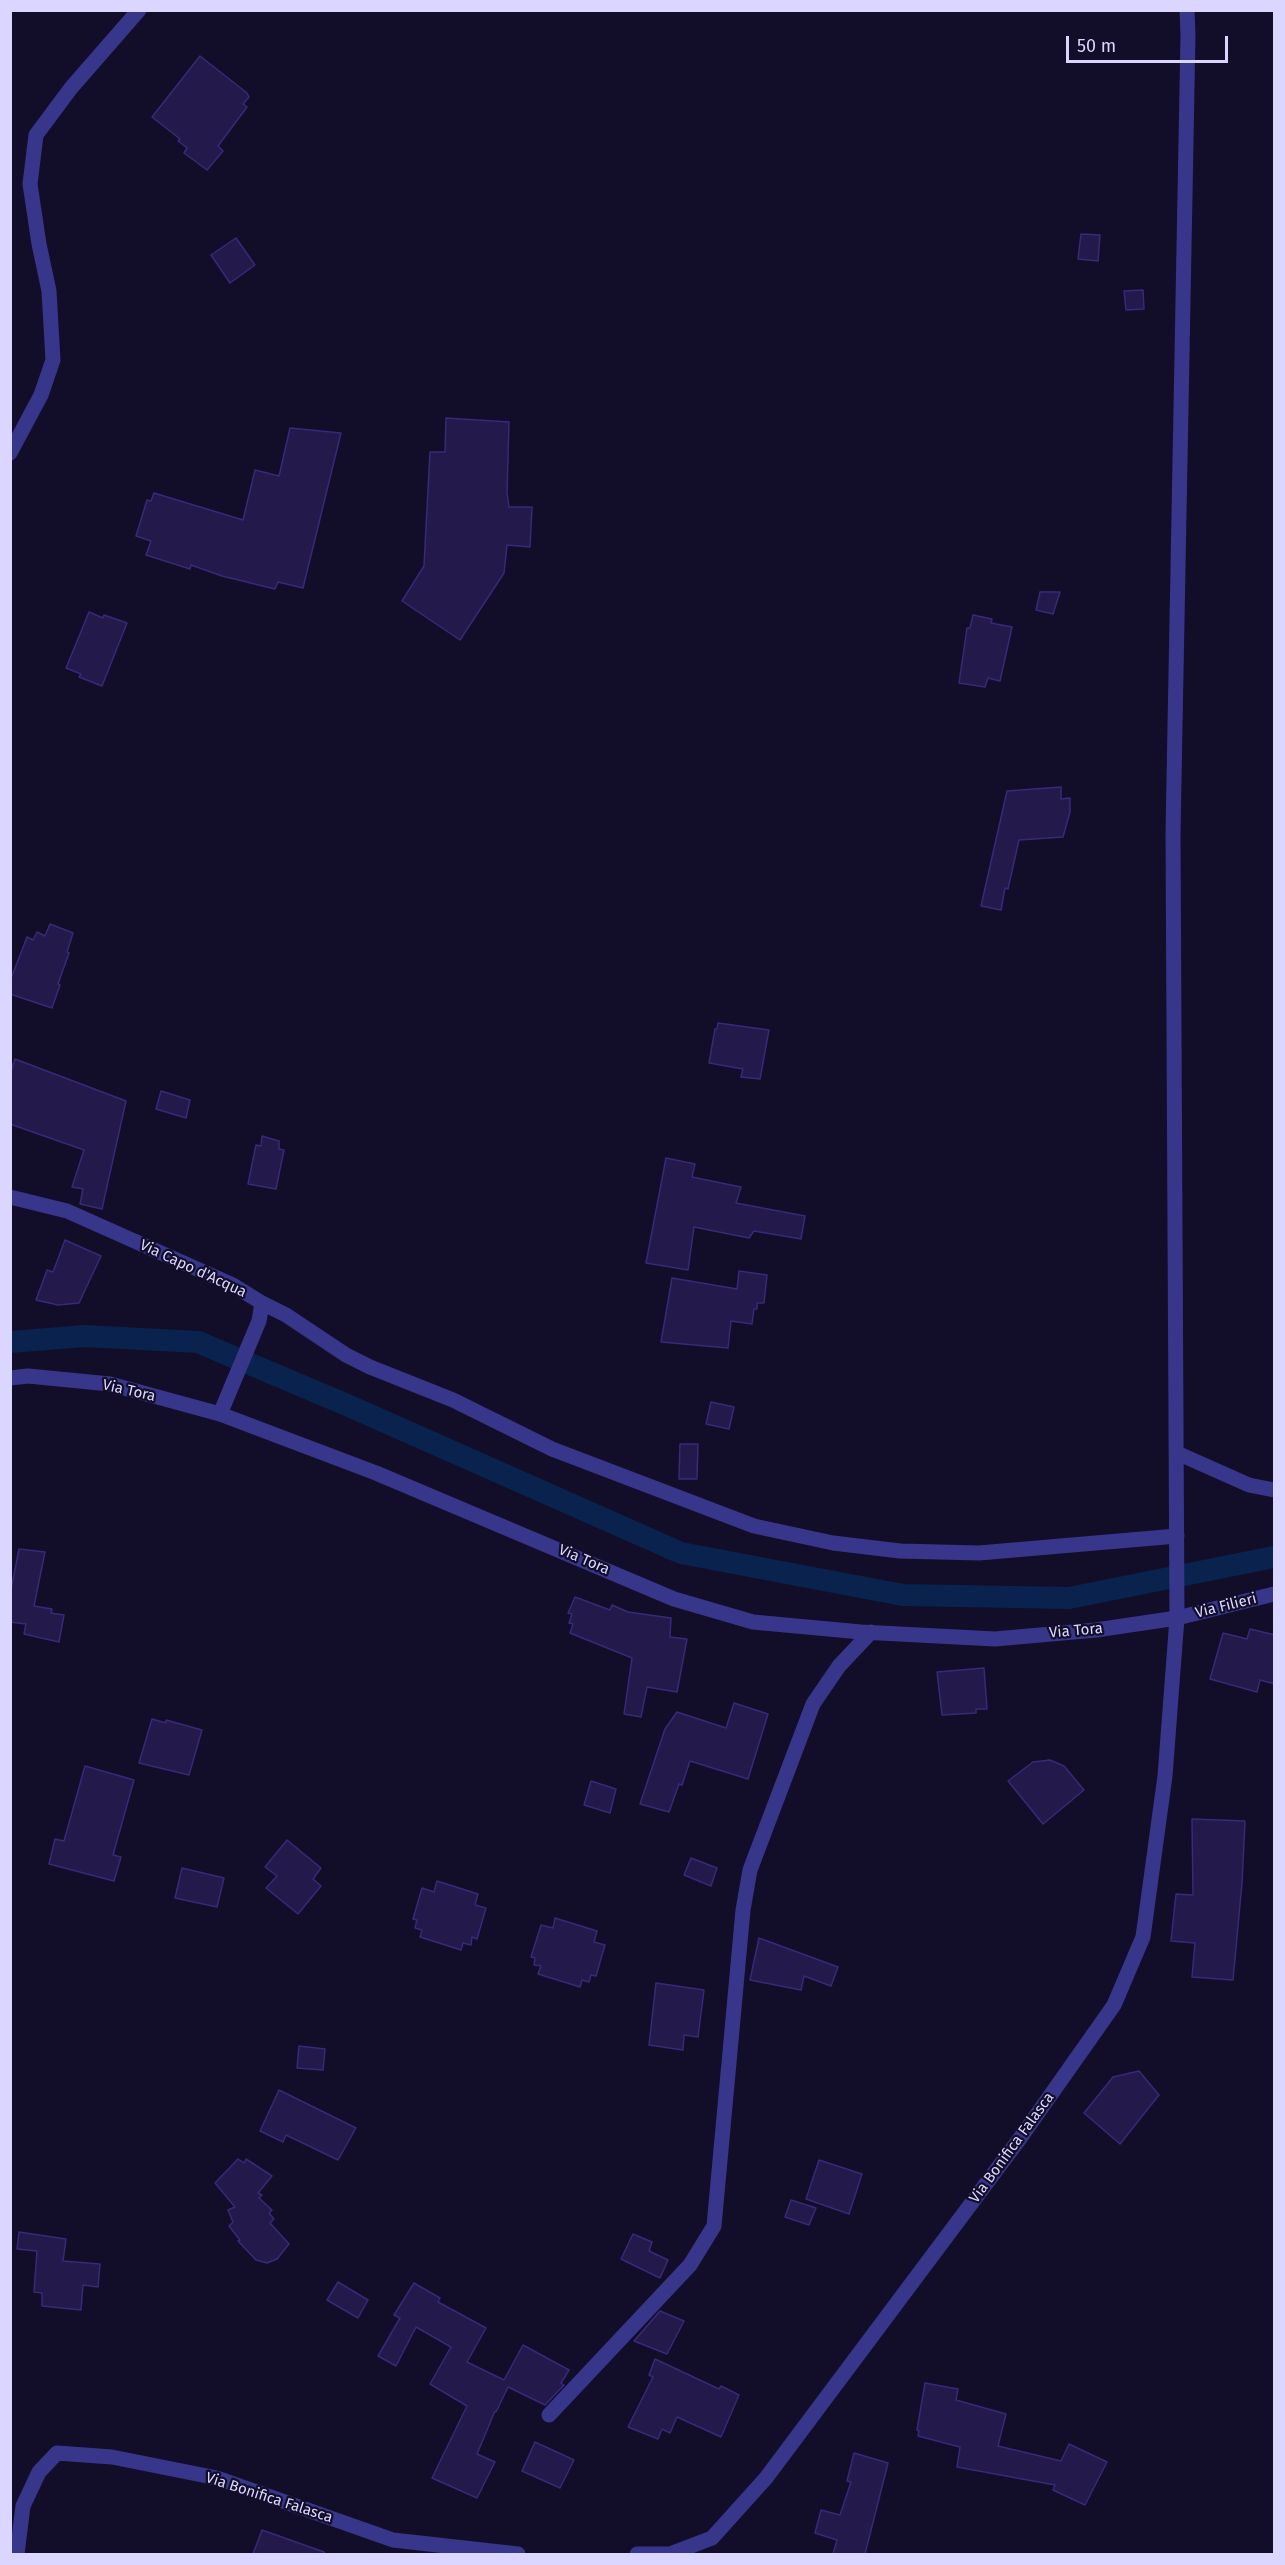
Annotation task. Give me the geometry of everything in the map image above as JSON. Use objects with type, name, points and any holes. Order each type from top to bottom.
[{"type":"street","points":[[10,453],[41,395],[53,360],[49,291],[30,184],[36,135],[71,88],[139,10]]},
{"type":"street","name":"Via Bonifica Falasca","points":[[637,2554],[670,2554],[712,2538],[766,2478],[1021,2137],[1114,2005],[1143,1937],[1165,1776],[1177,1618],[1173,833],[1188,35],[1186,10]]},
{"type":"street","name":"Via Capo d'Acqua","points":[[10,1197],[67,1212],[233,1285],[262,1303],[259,1321],[222,1409]]},
{"type":"street","points":[[262,1303],[286,1315],[346,1355],[370,1367],[453,1400],[552,1449],[754,1526],[789,1535],[866,1547],[900,1551],[979,1554],[1177,1542]]},
{"type":"street","name":"Via Tora","points":[[10,1377],[28,1376],[110,1384],[222,1409],[674,1599],[753,1622],[995,1639],[1096,1630],[1177,1618]]},
{"type":"street","points":[[1177,1453],[1249,1485],[1275,1490]]},
{"type":"street","name":"Via Filieri","points":[[1177,1618],[1275,1593]]},
{"type":"street","points":[[549,2415],[690,2265],[714,2226],[743,1910],[750,1870],[813,1704],[839,1666],[871,1632]]},
{"type":"street","name":"Via Bonifica Falasca","points":[[17,2554],[23,2506],[39,2472],[57,2453],[112,2457],[217,2478],[393,2540],[518,2554]]},
{"type":"building","points":[[200,56],[249,97],[243,104],[247,107],[218,146],[223,151],[207,170],[184,153],[187,148],[178,141],[180,139],[152,117]]},
{"type":"building","points":[[1081,234],[1100,235],[1098,261],[1078,259]]},
{"type":"building","points":[[236,238],[255,265],[230,283],[211,255]]},
{"type":"building","points":[[1143,290],[1144,309],[1126,310],[1124,291]]},
{"type":"building","points":[[446,418],[509,422],[507,493],[509,507],[532,507],[530,547],[507,545],[504,573],[460,640],[402,601],[424,566],[430,452],[445,452]]},
{"type":"building","points":[[290,428],[341,433],[303,588],[278,582],[275,589],[222,576],[191,565],[190,569],[146,555],[151,541],[136,536],[147,500],[151,501],[154,493],[243,520],[255,470],[279,476]]},
{"type":"building","points":[[1040,592],[1060,592],[1053,614],[1036,610]]},
{"type":"building","points":[[89,612],[103,618],[104,615],[127,623],[102,686],[79,677],[81,674],[66,668]]},
{"type":"building","points":[[973,615],[992,619],[991,623],[1012,627],[1000,681],[988,678],[985,687],[959,683],[967,628],[970,628]]},
{"type":"building","points":[[1061,787],[1061,799],[1070,798],[1070,812],[1063,837],[1019,840],[1001,910],[981,906],[1007,791]]},
{"type":"building","points":[[50,924],[73,933],[52,1008],[10,994],[10,981],[27,937],[33,940],[37,932],[45,936]]},
{"type":"building","points":[[718,1023],[769,1030],[760,1079],[741,1077],[743,1069],[709,1063]]},
{"type":"building","points":[[15,1059],[126,1101],[102,1209],[80,1204],[83,1189],[72,1187],[84,1150],[10,1124],[10,1074]]},
{"type":"building","points":[[161,1091],[190,1100],[186,1118],[156,1109]]},
{"type":"building","points":[[262,1136],[279,1141],[279,1149],[284,1150],[276,1189],[248,1184],[256,1145],[261,1146]]},
{"type":"building","points":[[666,1158],[695,1164],[692,1177],[741,1187],[736,1203],[805,1216],[801,1239],[754,1231],[749,1238],[694,1227],[688,1270],[646,1263]]},
{"type":"building","points":[[65,1240],[101,1256],[79,1303],[58,1305],[36,1300],[47,1270],[53,1272]]},
{"type":"building","points":[[739,1271],[767,1275],[764,1303],[757,1303],[752,1324],[731,1321],[728,1348],[661,1342],[672,1278],[737,1289]]},
{"type":"building","points":[[711,1402],[734,1407],[729,1429],[706,1424]]},
{"type":"building","points":[[680,1444],[698,1444],[697,1479],[679,1479]]},
{"type":"building","points":[[19,1549],[45,1552],[34,1606],[52,1609],[51,1613],[64,1615],[59,1642],[24,1634],[26,1624],[10,1622],[10,1595]]},
{"type":"building","points":[[575,1597],[610,1610],[612,1605],[628,1612],[671,1618],[670,1637],[687,1639],[677,1692],[647,1687],[641,1717],[624,1714],[632,1658],[570,1633],[573,1624],[569,1623],[572,1614],[568,1613]]},
{"type":"building","points":[[1250,1629],[1275,1635],[1275,1684],[1260,1680],[1257,1692],[1210,1679],[1223,1633],[1247,1639]]},
{"type":"building","points":[[984,1668],[987,1709],[976,1709],[976,1713],[942,1715],[937,1672]]},
{"type":"building","points":[[734,1703],[768,1714],[748,1779],[690,1761],[669,1812],[640,1804],[665,1729],[677,1712],[726,1728]]},
{"type":"building","points":[[152,1719],[166,1723],[166,1720],[202,1730],[189,1775],[139,1763]]},
{"type":"building","points":[[1050,1760],[1064,1766],[1084,1790],[1043,1824],[1008,1781],[1033,1762]]},
{"type":"building","points":[[85,1766],[134,1780],[113,1855],[121,1857],[114,1881],[49,1864],[55,1839],[64,1841]]},
{"type":"building","points":[[591,1781],[616,1789],[610,1813],[584,1805]]},
{"type":"building","points":[[1192,1819],[1245,1821],[1233,1980],[1192,1977],[1195,1943],[1171,1941],[1176,1894],[1193,1895]]},
{"type":"building","points":[[287,1840],[321,1868],[313,1879],[321,1886],[298,1914],[266,1888],[277,1876],[265,1867]]},
{"type":"building","points":[[691,1858],[717,1868],[711,1886],[684,1875]]},
{"type":"building","points":[[182,1868],[224,1878],[217,1907],[175,1898]]},
{"type":"building","points":[[437,1881],[478,1894],[475,1905],[486,1908],[477,1939],[472,1937],[471,1945],[463,1943],[461,1950],[420,1937],[422,1930],[415,1928],[417,1920],[413,1919],[422,1888],[434,1892]]},
{"type":"building","points":[[555,1918],[597,1931],[594,1942],[605,1945],[596,1976],[591,1975],[589,1982],[582,1980],[580,1987],[538,1974],[541,1966],[534,1965],[535,1958],[531,1957],[541,1925],[553,1928]]},
{"type":"building","points":[[759,1938],[838,1967],[831,1986],[804,1976],[801,1990],[750,1980]]},
{"type":"building","points":[[656,1983],[704,1990],[698,2037],[684,2035],[683,2050],[649,2045]]},
{"type":"building","points":[[299,2046],[325,2049],[323,2070],[297,2068]]},
{"type":"building","points":[[1139,2071],[1159,2095],[1120,2144],[1084,2113],[1113,2077]]},
{"type":"building","points":[[279,2090],[356,2128],[338,2160],[286,2135],[283,2142],[260,2131]]},
{"type":"building","points":[[238,2159],[244,2163],[246,2159],[272,2176],[258,2193],[262,2195],[259,2198],[272,2210],[269,2213],[274,2219],[270,2223],[289,2244],[277,2259],[267,2263],[256,2260],[238,2241],[240,2240],[229,2226],[233,2222],[228,2210],[235,2207],[215,2183]]},
{"type":"building","points":[[819,2160],[862,2174],[849,2214],[806,2199]]},
{"type":"building","points":[[791,2200],[816,2208],[809,2225],[785,2217]]},
{"type":"building","points":[[19,2232],[66,2239],[63,2261],[100,2264],[98,2287],[83,2285],[81,2310],[42,2306],[42,2293],[34,2292],[37,2251],[17,2249]]},
{"type":"building","points":[[633,2234],[652,2242],[649,2251],[668,2260],[660,2278],[621,2259]]},
{"type":"building","points":[[338,2282],[368,2300],[358,2318],[327,2300]]},
{"type":"building","points":[[414,2283],[440,2298],[438,2302],[486,2328],[467,2362],[504,2380],[523,2345],[569,2370],[561,2383],[564,2385],[545,2405],[508,2387],[477,2454],[495,2462],[477,2498],[432,2478],[467,2406],[430,2384],[451,2347],[416,2327],[396,2366],[378,2356],[400,2318],[394,2315]]},
{"type":"building","points":[[660,2311],[684,2321],[667,2354],[634,2341]]},
{"type":"building","points":[[655,2359],[719,2389],[721,2386],[739,2395],[721,2437],[677,2417],[670,2433],[662,2429],[658,2439],[628,2427],[653,2377],[649,2375]]},
{"type":"building","points":[[925,2383],[958,2389],[956,2400],[1006,2414],[998,2446],[1061,2461],[1069,2444],[1107,2462],[1085,2505],[1053,2490],[1055,2485],[957,2467],[960,2447],[918,2436]]},
{"type":"building","points":[[535,2442],[574,2460],[560,2488],[522,2471]]},
{"type":"building","points":[[854,2453],[888,2463],[865,2554],[833,2554],[837,2540],[815,2533],[821,2510],[840,2515],[851,2482],[847,2481]]},
{"type":"building","points":[[262,2530],[324,2552],[324,2554],[253,2554]]},
{"type":"waterway","points":[[10,1342],[85,1336],[198,1342],[347,1405],[681,1553],[903,1595],[1069,1598],[1274,1557]]}]
